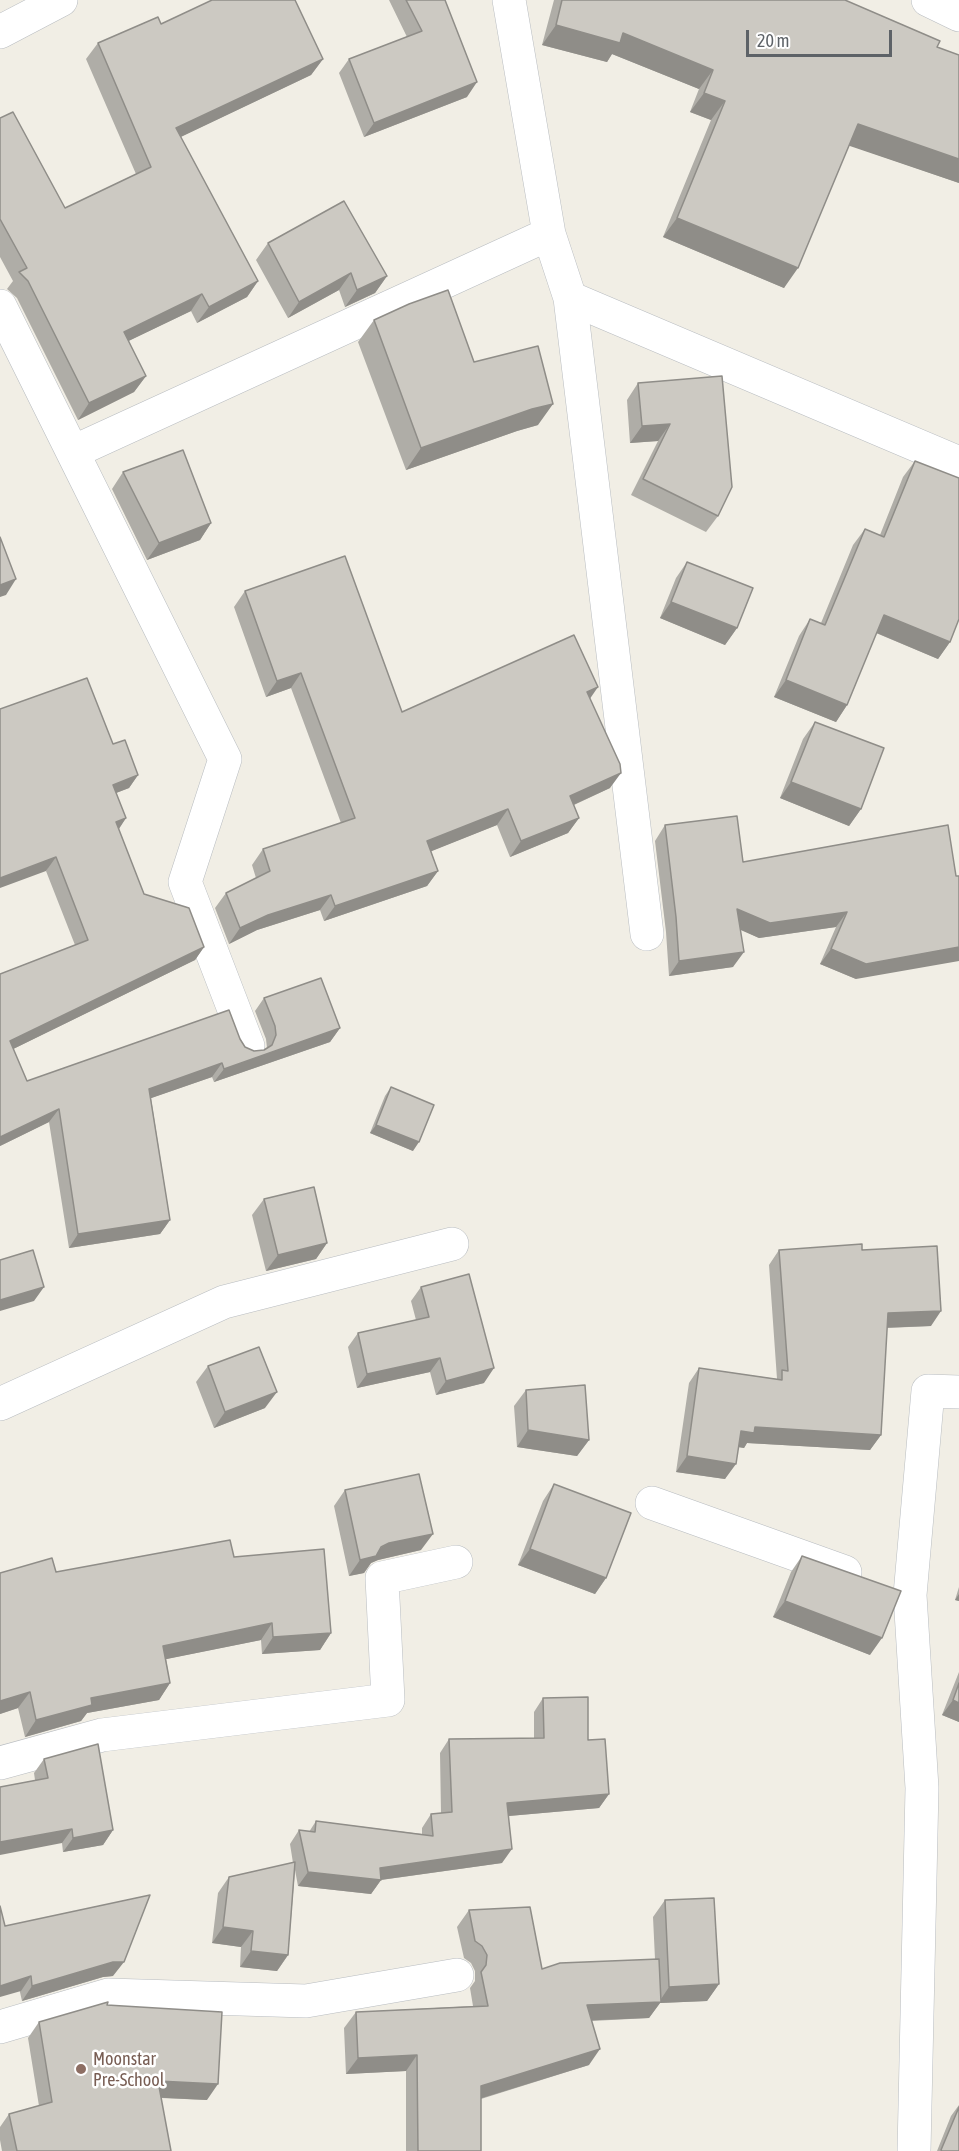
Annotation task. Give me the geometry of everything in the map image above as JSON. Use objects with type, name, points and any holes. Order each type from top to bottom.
[{"type":"street","points":[[0,32],[61,0]]},
{"type":"street","points":[[509,0],[549,234],[570,298],[647,934]]},
{"type":"street","points":[[928,0],[959,15]]},
{"type":"street","points":[[73,452],[549,234]]},
{"type":"street","points":[[570,298],[959,463]]},
{"type":"street","points":[[0,306],[225,759],[185,882],[248,1046]]},
{"type":"street","points":[[0,1404],[224,1302],[452,1244]]},
{"type":"street","points":[[914,2151],[922,1788],[910,1595],[928,1391],[959,1392]]},
{"type":"street","points":[[651,1503],[910,1595]]},
{"type":"street","points":[[0,1763],[102,1735],[388,1700],[382,1578],[456,1562]]},
{"type":"street","points":[[0,2027],[108,1995],[306,2001],[457,1975]]},
{"type":"building","points":[[212,0],[295,0],[323,59],[176,128],[258,281],[209,307],[202,294],[124,332],[146,376],[89,403],[28,281],[19,272],[27,268],[0,219],[0,118],[13,112],[65,208],[151,167],[98,43],[158,17],[161,24]]},
{"type":"building","points":[[406,0],[445,0],[477,82],[374,123],[349,59],[422,31]]},
{"type":"building","points":[[562,0],[845,0],[940,41],[937,47],[959,55],[959,159],[858,124],[798,268],[677,218],[725,101],[704,93],[713,70],[623,33],[620,43],[556,25]]},
{"type":"building","points":[[344,201],[387,276],[357,290],[351,273],[299,302],[268,243]]},
{"type":"building","points":[[448,290],[474,362],[538,346],[553,404],[532,409],[421,448],[374,320]]},
{"type":"building","points":[[722,376],[732,487],[718,516],[643,479],[670,424],[642,426],[638,383]]},
{"type":"building","points":[[183,450],[211,523],[159,543],[123,472]]},
{"type":"building","points":[[915,461],[959,478],[959,619],[950,642],[884,615],[847,705],[786,680],[810,619],[825,625],[865,529],[884,537]]},
{"type":"building","points":[[0,537],[16,579],[0,585]]},
{"type":"building","points":[[345,556],[402,712],[574,635],[598,687],[587,692],[620,764],[621,773],[570,796],[579,818],[521,841],[508,809],[427,841],[438,871],[335,906],[331,895],[268,915],[240,928],[226,893],[270,871],[263,849],[355,818],[301,673],[277,681],[245,591]]},
{"type":"building","points":[[687,562],[753,588],[737,628],[671,602]]},
{"type":"building","points":[[87,678],[113,744],[125,740],[138,775],[113,785],[126,818],[116,822],[144,894],[189,908],[204,947],[10,1041],[27,1081],[229,1010],[245,1047],[254,1051],[264,1050],[272,1045],[276,1035],[275,1026],[264,998],[321,978],[340,1028],[224,1069],[222,1063],[149,1089],[170,1220],[78,1234],[59,1109],[0,1137],[0,974],[88,940],[56,857],[0,878],[0,709]]},
{"type":"building","points":[[815,722],[884,748],[861,809],[791,782]]},
{"type":"building","points":[[737,816],[743,862],[948,825],[956,876],[959,876],[959,947],[866,964],[831,949],[847,912],[770,923],[737,909],[744,952],[679,961],[665,825]]},
{"type":"building","points":[[391,1087],[434,1105],[419,1142],[376,1125]]},
{"type":"building","points":[[314,1187],[327,1243],[278,1255],[264,1199]]},
{"type":"building","points":[[862,1244],[862,1250],[937,1246],[941,1311],[888,1313],[881,1435],[755,1427],[754,1433],[741,1431],[736,1464],[687,1456],[699,1368],[782,1380],[782,1370],[788,1371],[779,1250]]},
{"type":"building","points":[[33,1250],[44,1287],[0,1300],[0,1260]]},
{"type":"building","points":[[469,1274],[494,1368],[446,1381],[440,1358],[367,1374],[358,1333],[429,1317],[421,1287]]},
{"type":"building","points":[[259,1347],[277,1392],[225,1412],[208,1366]]},
{"type":"building","points":[[585,1385],[589,1440],[528,1430],[526,1390]]},
{"type":"building","points":[[419,1474],[433,1534],[389,1543],[381,1547],[376,1556],[360,1560],[345,1490]]},
{"type":"building","points":[[554,1484],[631,1513],[606,1578],[530,1549]]},
{"type":"building","points":[[230,1540],[234,1557],[324,1549],[331,1633],[273,1637],[272,1623],[163,1646],[170,1683],[91,1698],[92,1705],[36,1720],[30,1692],[0,1701],[0,1573],[52,1558],[56,1572]]},
{"type":"building","points":[[802,1556],[901,1591],[882,1638],[785,1601]]},
{"type":"building","points":[[959,1683],[959,1703],[953,1700]]},
{"type":"building","points":[[588,1697],[588,1740],[605,1739],[609,1794],[507,1803],[512,1849],[380,1868],[381,1880],[308,1872],[299,1830],[315,1832],[316,1821],[433,1836],[431,1814],[452,1812],[449,1739],[544,1738],[543,1698]]},
{"type":"building","points":[[98,1744],[113,1830],[73,1838],[72,1829],[0,1842],[0,1787],[48,1778],[44,1759]]},
{"type":"building","points":[[295,1862],[288,1955],[251,1951],[253,1931],[223,1927],[229,1877]]},
{"type":"building","points":[[150,1895],[124,1962],[113,1962],[32,1986],[31,1976],[0,1986],[0,1906],[5,1926]]},
{"type":"building","points":[[714,1898],[719,1984],[669,1987],[665,1900]]},
{"type":"building","points":[[530,1907],[542,1969],[560,1963],[659,1959],[661,2002],[587,2005],[600,2049],[481,2086],[481,2151],[418,2151],[417,2055],[358,2058],[356,2012],[488,2006],[481,1972],[486,1965],[487,1955],[482,1946],[475,1941],[469,1910]]},
{"type":"building","points":[[108,2002],[107,2005],[222,2012],[218,2084],[158,2081],[171,2151],[17,2151],[9,2114],[52,2102],[39,2022]]},
{"type":"building","points":[[959,2107],[959,2151],[942,2151],[941,2150]]},
{"type":"place","name":"Moonstar Pre-School","points":[[81,2069]]}]
